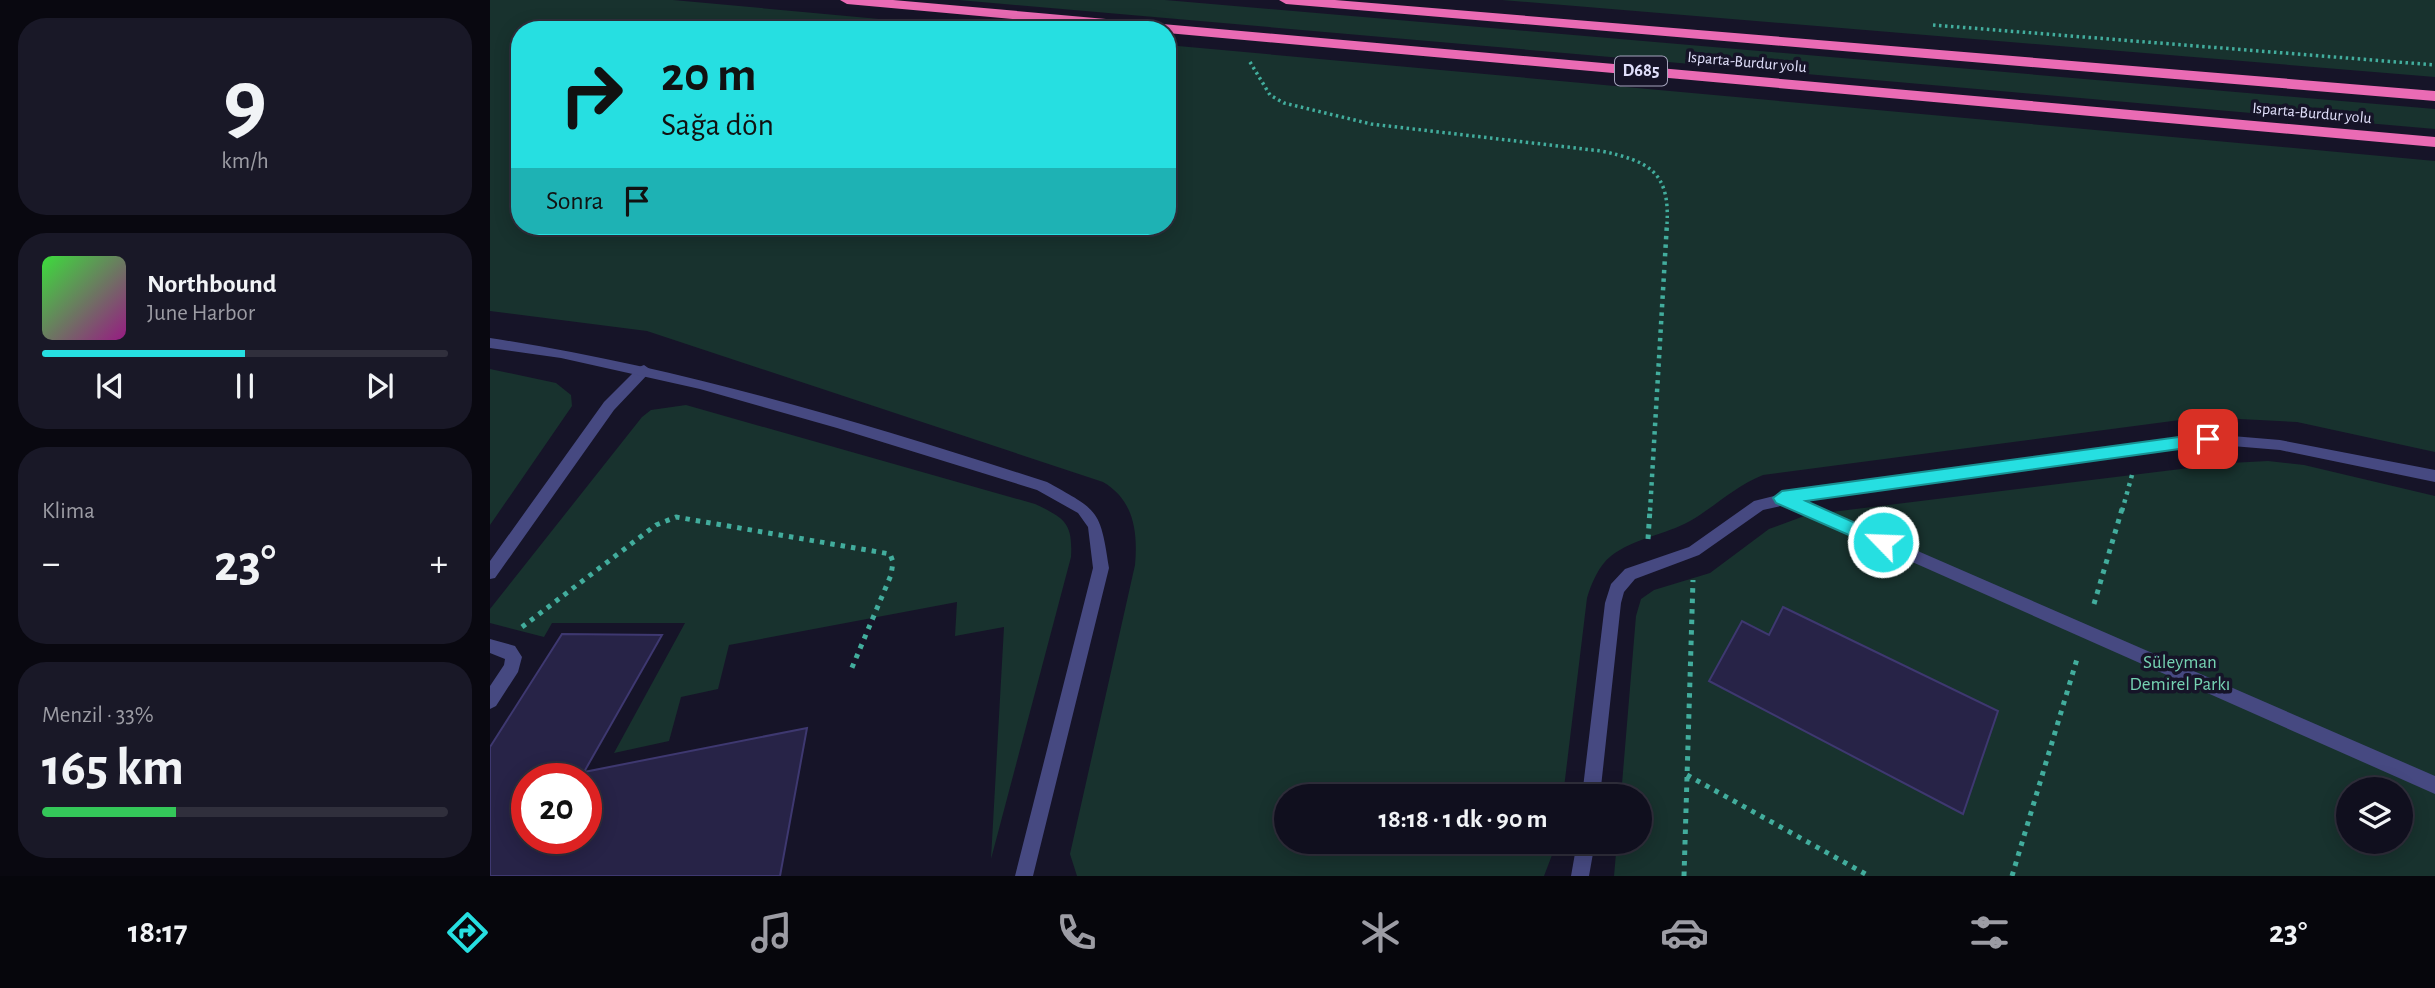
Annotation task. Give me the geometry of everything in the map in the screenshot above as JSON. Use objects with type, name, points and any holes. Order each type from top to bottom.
[{"type":"highway","name":"Isparta-Burdur yolu","points":[[847,0],[1085,21]]},
{"type":"highway","name":"Isparta-Burdur yolu","points":[[1286,0],[2435,96]]},
{"type":"highway","name":"Isparta-Burdur yolu","points":[[1176,29],[2435,142]]},
{"type":"street","points":[[490,343],[644,370],[748,396],[1042,486],[1083,509],[1095,526],[1100,545],[1101,568],[1024,876]]},
{"type":"street","points":[[490,573],[609,407],[644,370]]},
{"type":"street","points":[[1592,784],[1613,603],[1617,589],[1630,574],[1693,551],[1759,505],[1782,498],[2208,439],[2280,445],[2435,476]]},
{"type":"street","points":[[1782,498],[2435,785]]},
{"type":"street","points":[[490,701],[512,667],[514,657],[509,651],[493,646]]},
{"type":"street","points":[[1580,876],[1584,854]]},
{"type":"path","points":[[1921,24],[2435,65]]},
{"type":"path","points":[[1233,34],[1270,95],[1284,103],[1371,124],[1601,151],[1628,158],[1656,170],[1668,199],[1646,568]]},
{"type":"path","points":[[493,646],[656,525],[676,517],[869,548],[890,554],[893,562],[891,575],[851,670]]},
{"type":"path","points":[[1684,876],[1693,551]]},
{"type":"path","points":[[1687,775],[1870,876]]},
{"type":"green space","points":[[490,0],[673,0],[901,21],[511,21],[511,235],[1176,235],[1176,46],[2435,161],[2435,452],[2297,422],[2221,418],[2180,420],[1763,475],[1743,485],[1690,521],[1620,550],[1599,570],[1587,598],[1564,784],[1274,784],[1274,854],[1552,854],[1544,876],[1077,876],[1070,854],[1135,565],[1136,541],[1132,518],[1122,498],[1103,482],[647,331],[490,311]]},
{"type":"green space","points":[[959,0],[1165,0],[2435,109],[2435,129]]},
{"type":"green space","points":[[1502,0],[2435,0],[2435,77]]},
{"type":"green space","points":[[490,369],[556,383],[571,395],[572,406],[490,525]]},
{"type":"green space","points":[[686,405],[1035,504],[1065,523],[1070,536],[1071,557],[991,859],[1004,627],[955,636],[957,602],[729,645],[718,689],[681,697],[669,741],[614,753],[685,623],[552,623],[544,637],[490,623],[490,609],[642,417],[651,410]]},
{"type":"green space","name":"Süleyman Demirel Parkı","points":[[2268,461],[2304,465],[2435,496],[2435,876],[1614,876],[1616,854],[1652,854],[1652,784],[1622,784],[1636,616],[1641,599],[1654,590],[1710,573],[1769,529],[1807,515],[2230,463]]},
{"type":"building","points":[[1783,607],[1998,711],[1963,814],[1709,681],[1742,621],[1769,635]]},
{"type":"building","points":[[562,634],[662,635],[589,763],[511,763],[511,854],[602,854],[602,768],[807,728],[780,876],[490,876],[490,747]]},
{"type":"route","points":[[1883,542],[1782,498],[2208,439]]}]
